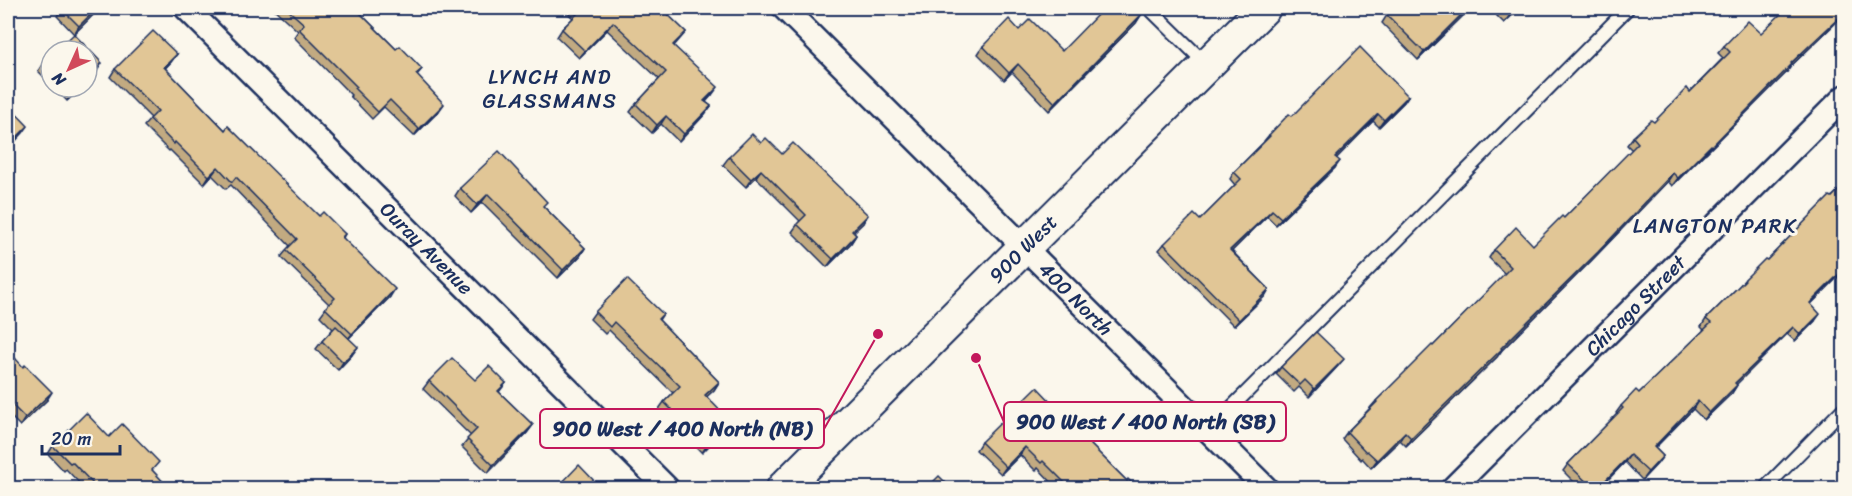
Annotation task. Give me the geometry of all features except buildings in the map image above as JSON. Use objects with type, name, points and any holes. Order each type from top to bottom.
[{"type":"main road","name":"900 West","points":[[783,489],[1264,8]]},
{"type":"street","name":"Ouray Avenue","points":[[186,8],[667,489]]},
{"type":"street","name":"400 North","points":[[784,8],[1266,489]]},
{"type":"street","name":"Chicago Street","points":[[1453,489],[1845,97]]},
{"type":"lane","points":[[1149,8],[1207,65]]},
{"type":"lane","points":[[1208,431],[1628,8]]},
{"type":"lane","points":[[1765,489],[1845,408]]},
{"type":"place","name":"900 West / 400 North (NB)","points":[[878,334]]},
{"type":"place","name":"900 West / 400 North (SB)","points":[[976,358]]},
{"type":"district","name":"LYNCH AND GLASSMANS","points":[[550,89]]},
{"type":"district","name":"LANGTON PARK","points":[[1715,226]]}]
